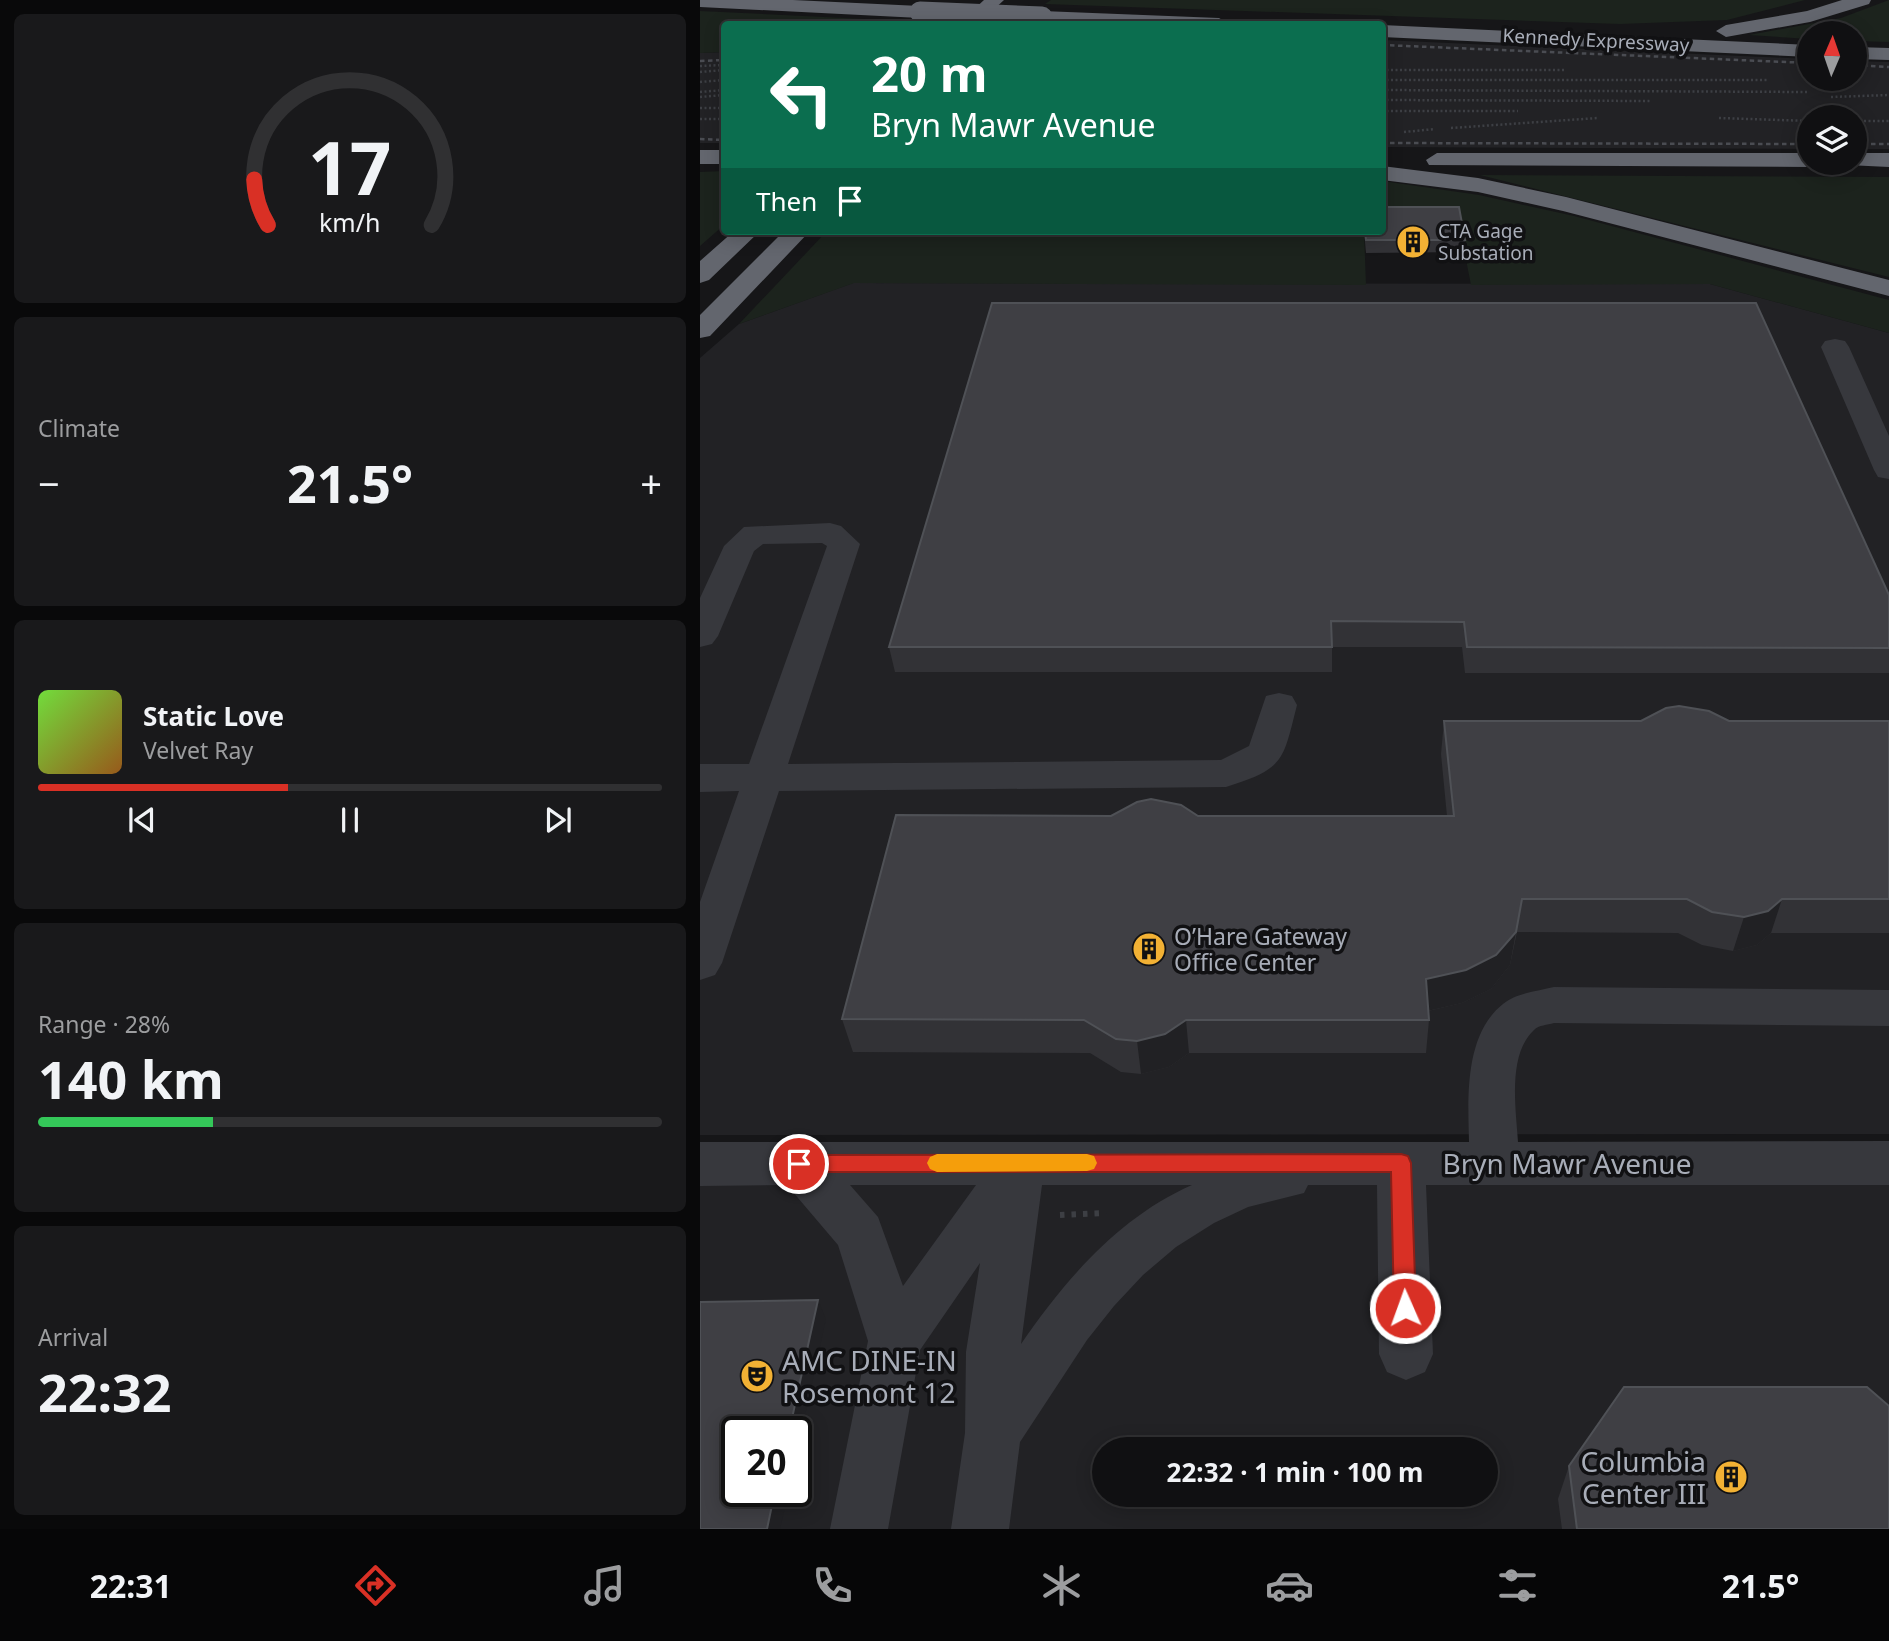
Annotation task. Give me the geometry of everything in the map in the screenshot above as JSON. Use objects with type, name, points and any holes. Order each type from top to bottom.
[{"type":"highway","points":[[971,21],[995,0]]},
{"type":"highway","points":[[1608,40],[1741,29],[1810,16],[1861,0]]},
{"type":"highway","points":[[700,1],[920,12],[1039,8],[1185,21]]},
{"type":"highway","points":[[1015,21],[1039,8]]},
{"type":"highway","name":"Kennedy Expressway","points":[[1386,31],[1797,50]]},
{"type":"highway","points":[[1867,53],[1889,54]]},
{"type":"highway","points":[[700,157],[721,157]]},
{"type":"highway","points":[[1386,159],[1797,160]]},
{"type":"highway","points":[[1867,160],[1889,160]]},
{"type":"highway","points":[[1386,174],[1478,185],[1566,204],[1889,288]]},
{"type":"highway","points":[[700,275],[744,235]]},
{"type":"highway","points":[[700,330],[794,235]]},
{"type":"street","points":[[1835,347],[1885,453]]},
{"type":"street","points":[[700,636],[740,546],[755,534],[830,533],[844,544],[700,963]]},
{"type":"street","points":[[700,778],[1226,773],[1266,754],[1279,705]]},
{"type":"street","points":[[1494,1162],[1493,1089],[1497,1046],[1518,1016],[1554,1005],[1889,1008]]},
{"type":"street","points":[[993,1433],[1089,1293],[1137,1247],[1181,1216],[1240,1188],[1381,1162],[1406,1354]]},
{"type":"street","points":[[859,1529],[895,1341],[1021,1163]]},
{"type":"street","points":[[980,1529],[993,1433],[993,1352],[1021,1163]]},
{"type":"street","name":"Bryn Mawr Avenue","points":[[700,1164],[1889,1163]]},
{"type":"street","points":[[799,1164],[860,1233],[895,1341]]},
{"type":"path","points":[[700,66],[721,65]]},
{"type":"path","points":[[700,72],[721,70]]},
{"type":"path","points":[[1386,70],[1574,70]]},
{"type":"path","points":[[1386,79],[1771,80]]},
{"type":"path","points":[[700,82],[721,80]]},
{"type":"path","points":[[700,92],[721,90]]},
{"type":"path","points":[[1386,90],[1809,92]]},
{"type":"path","points":[[1831,97],[1889,94]]},
{"type":"path","points":[[700,97],[721,95]]},
{"type":"path","points":[[1386,100],[1651,101]]},
{"type":"path","points":[[700,108],[721,108]]},
{"type":"path","points":[[1386,111],[1518,111]]},
{"type":"path","points":[[1405,132],[1598,118]]},
{"type":"path","points":[[1719,118],[1797,121]]},
{"type":"path","points":[[700,119],[721,119]]},
{"type":"path","points":[[1867,121],[1889,121]]},
{"type":"path","points":[[1055,1219],[1063,1213],[1115,1213]]},
{"type":"shaded area","points":[[1051,0],[1805,0],[1727,20],[1620,24],[1045,4]]},
{"type":"shaded area","points":[[1889,0],[1889,42],[1867,41],[1867,21],[1825,21],[1841,18]]},
{"type":"shaded area","points":[[700,11],[906,21],[721,21],[721,52],[700,53]]},
{"type":"shaded area","points":[[1797,26],[1797,38],[1749,35]]},
{"type":"shaded area","points":[[1386,40],[1797,58],[1797,91],[1867,91],[1867,61],[1889,62],[1889,149],[1867,149],[1867,105],[1797,105],[1797,149],[1386,147]]},
{"type":"shaded area","points":[[721,52],[721,143],[700,143],[700,53]]},
{"type":"shaded area","points":[[721,171],[721,228],[700,246],[700,172]]},
{"type":"shaded area","points":[[1480,175],[1889,177],[1889,277]]},
{"type":"shaded area","points":[[1386,182],[1479,195],[1574,216],[1889,300],[1889,333],[1710,284],[1471,285],[1458,219],[1386,219]]},
{"type":"shaded area","points":[[823,235],[1364,235],[1366,285],[854,283],[739,324]]},
{"type":"shaded area","points":[[853,283],[1710,284],[1889,333],[1889,1134],[700,1135],[700,358],[739,324]]},
{"type":"shaded area","points":[[700,1184],[1889,1185],[1889,1529],[700,1529]]},
{"type":"building","points":[[1386,207],[1459,207],[1465,240],[1366,240],[1365,235],[1386,235]]},
{"type":"building","points":[[992,303],[1756,303],[1889,595],[1889,648],[1467,647],[1464,622],[1331,621],[1332,647],[889,647]]},
{"type":"building","points":[[1679,706],[1709,711],[1729,721],[1889,721],[1889,899],[1782,899],[1768,911],[1744,917],[1712,912],[1687,899],[1522,899],[1516,932],[1496,955],[1466,970],[1426,979],[1429,1020],[1186,1020],[1165,1034],[1137,1041],[1116,1039],[1084,1020],[842,1019],[896,815],[1111,816],[1137,802],[1151,799],[1181,805],[1198,816],[1454,816],[1444,721],[1641,721],[1666,708]]},
{"type":"building","name":"AMC DINE-IN Rosemont 12","points":[[818,1300],[793,1416],[721,1416],[721,1507],[772,1507],[767,1529],[700,1529],[700,1302]]},
{"type":"building","name":"Columbia Center III","points":[[1624,1387],[1867,1387],[1889,1406],[1889,1529],[1577,1529],[1569,1466]]},
{"type":"railway","points":[[1386,45],[1797,62]]},
{"type":"railway","points":[[700,61],[721,60]]},
{"type":"railway","points":[[1867,66],[1889,67]]},
{"type":"railway","points":[[700,139],[721,140]]},
{"type":"railway","points":[[1386,143],[1797,144]]},
{"type":"railway","points":[[1867,144],[1889,144]]},
{"type":"slow traffic","points":[[937,1163],[1087,1163]]},
{"type":"place","name":"CTA Gage Substation","points":[[1413,242]]},
{"type":"place","name":"O’Hare Gateway Office Center","points":[[1149,949]]},
{"type":"place","name":"AMC DINE-IN Rosemont 12","points":[[757,1376]]},
{"type":"place","name":"Columbia Center III","points":[[1731,1477]]},
{"type":"route","points":[[799,1164],[1401,1163],[1405,1308]]}]
